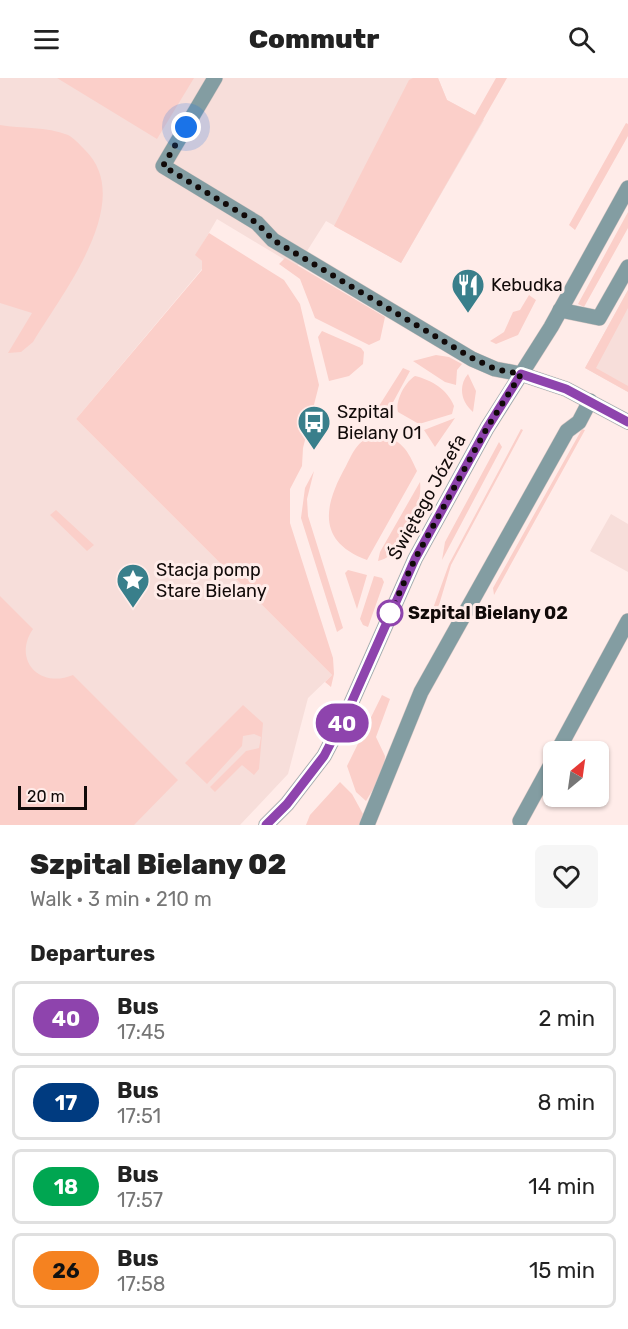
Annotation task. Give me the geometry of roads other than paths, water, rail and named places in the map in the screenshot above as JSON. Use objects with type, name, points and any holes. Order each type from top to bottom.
[{"type":"street","points":[[215,78],[163,166],[257,223],[273,240],[472,358],[495,369],[521,374],[566,389],[628,422]]},
{"type":"street","name":"Świętego Józefa","points":[[266,825],[287,804],[324,756],[349,708],[415,559],[487,428],[560,310],[628,188]]},
{"type":"street","points":[[560,310],[599,318],[628,267]]},
{"type":"street","points":[[367,825],[421,692],[567,431],[579,422],[590,401]]},
{"type":"street","points":[[563,741],[628,621]]},
{"type":"street","points":[[520,820],[543,779]]},
{"type":"place","name":"Kebudka","points":[[468,314]]},
{"type":"place","name":"Szpital Bielany 01","points":[[314,451]]},
{"type":"place","name":"Stacja pomp Stare Bielany","points":[[133,609]]},
{"type":"place","name":"Szpital Bielany 02","points":[[390,613]]}]
